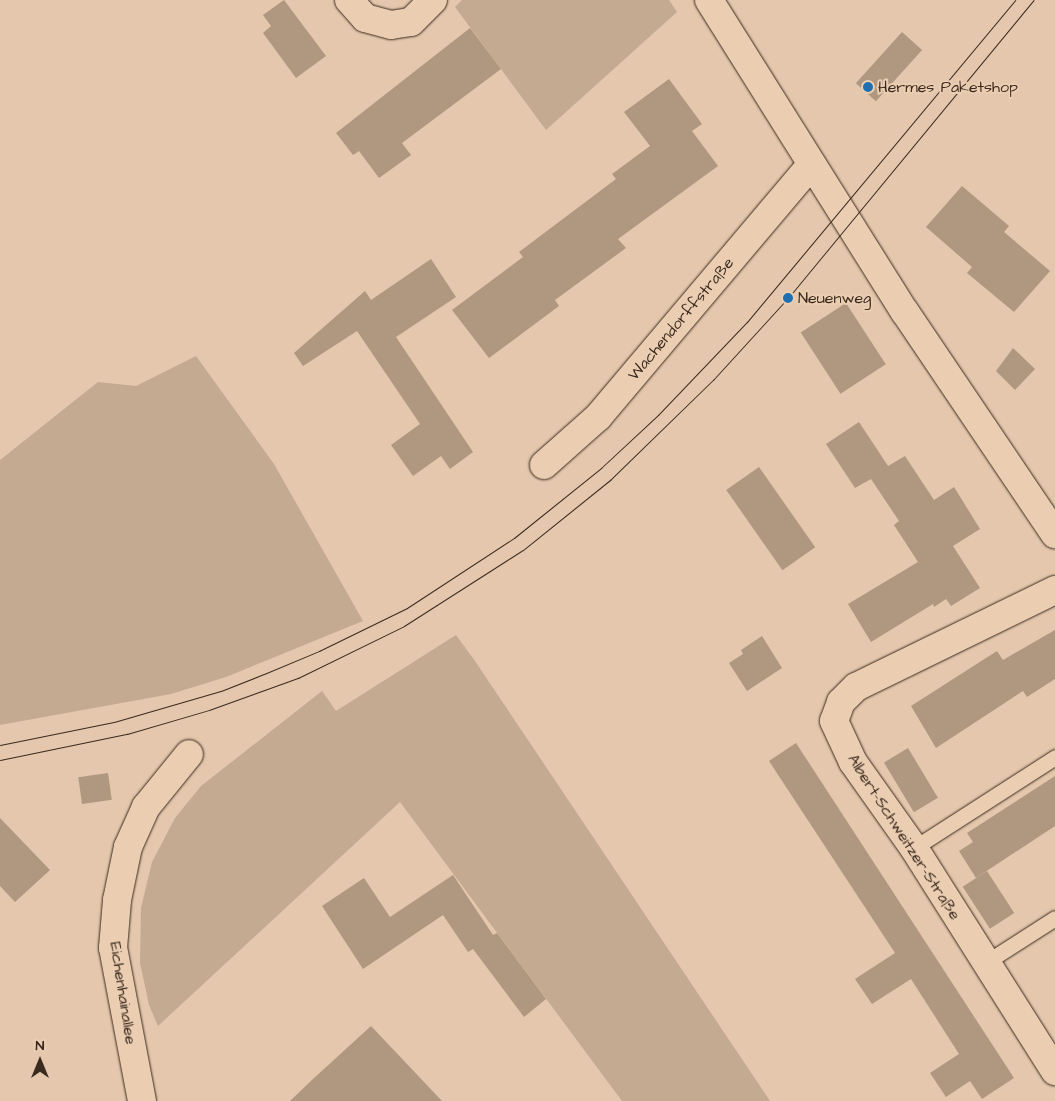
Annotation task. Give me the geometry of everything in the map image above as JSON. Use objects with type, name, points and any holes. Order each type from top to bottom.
[{"type":"street","points":[[350,0],[365,18],[391,25],[412,22],[434,0]]},
{"type":"street","points":[[709,0],[905,312],[1055,534]]},
{"type":"street","name":"Wachendorffstraße","points":[[544,465],[598,417],[811,165]]},
{"type":"street","name":"Albert-Schweitzer-Straße","points":[[1055,590],[856,687],[841,702],[834,720],[852,762],[914,848],[1055,1070]]},
{"type":"street","name":"Eichenhainallee","points":[[142,1101],[113,948],[117,900],[128,847],[146,807],[189,754]]},
{"type":"lane","points":[[914,848],[1055,757]]},
{"type":"lane","points":[[986,963],[1055,918]]},
{"type":"shaded area","points":[[462,0],[669,0],[677,12],[546,130],[455,7]]},
{"type":"shaded area","points":[[196,356],[274,464],[363,621],[226,677],[171,694],[0,725],[0,460],[98,382],[136,386]]},
{"type":"shaded area","points":[[456,635],[770,1101],[622,1101],[400,802],[158,1026],[149,1005],[140,963],[141,908],[152,862],[175,818],[201,786],[322,691],[336,711]]},
{"type":"building","points":[[284,0],[326,56],[296,78],[263,33],[271,26],[263,15]]},
{"type":"building","points":[[470,28],[501,69],[402,143],[411,155],[379,178],[359,151],[353,155],[336,133]]},
{"type":"building","points":[[902,32],[922,50],[876,101],[856,83]]},
{"type":"building","points":[[669,79],[702,124],[692,131],[718,166],[618,239],[626,248],[555,300],[559,306],[489,358],[452,310],[523,257],[519,252],[616,179],[612,174],[650,146],[624,112]]},
{"type":"building","points":[[962,186],[1009,226],[1004,232],[1050,271],[1014,312],[967,273],[972,267],[926,227]]},
{"type":"building","points":[[431,259],[456,297],[396,337],[473,452],[450,469],[441,456],[413,476],[391,445],[420,424],[357,331],[303,366],[294,353],[365,291],[371,300]]},
{"type":"building","points":[[846,303],[886,364],[840,394],[801,332]]},
{"type":"building","points":[[1013,348],[1035,369],[1015,390],[996,371]]},
{"type":"building","points":[[859,422],[888,466],[905,456],[934,500],[954,487],[980,529],[953,546],[980,588],[951,606],[946,599],[934,607],[933,604],[871,642],[848,604],[918,562],[894,525],[899,521],[871,479],[855,488],[826,444]]},
{"type":"building","points":[[759,467],[815,547],[782,570],[726,490]]},
{"type":"building","points":[[1055,630],[1055,679],[1027,697],[1023,691],[936,748],[911,706],[997,651],[1003,660]]},
{"type":"building","points":[[762,636],[782,668],[747,691],[729,663],[743,654],[741,650]]},
{"type":"building","points":[[796,743],[1014,1078],[982,1099],[970,1081],[946,1097],[930,1073],[959,1054],[911,979],[872,1004],[855,979],[895,953],[769,761]]},
{"type":"building","points":[[908,748],[938,798],[914,812],[884,762]]},
{"type":"building","points":[[108,773],[112,800],[82,804],[78,777]]},
{"type":"building","points":[[1055,776],[1055,826],[976,878],[959,851],[973,842],[967,833]]},
{"type":"building","points":[[0,818],[50,870],[15,902],[0,886]]},
{"type":"building","points":[[987,871],[1014,913],[990,929],[963,887]]},
{"type":"building","points":[[453,875],[493,935],[497,933],[546,999],[524,1017],[473,949],[468,952],[443,915],[363,969],[322,906],[364,878],[390,917]]},
{"type":"building","points":[[371,1026],[442,1101],[290,1101],[313,1079]]},
{"type":"tram line","points":[[0,745],[114,722],[221,691],[264,674],[319,651],[407,608],[514,538],[601,468],[658,415],[747,322],[1015,0]]},
{"type":"tram line","points":[[0,760],[127,734],[209,710],[298,678],[404,626],[523,550],[610,480],[713,380],[788,298],[1034,0]]},
{"type":"place","name":"Hermes Paketshop","points":[[868,87]]},
{"type":"place","name":"Neuenweg","points":[[788,298]]}]
